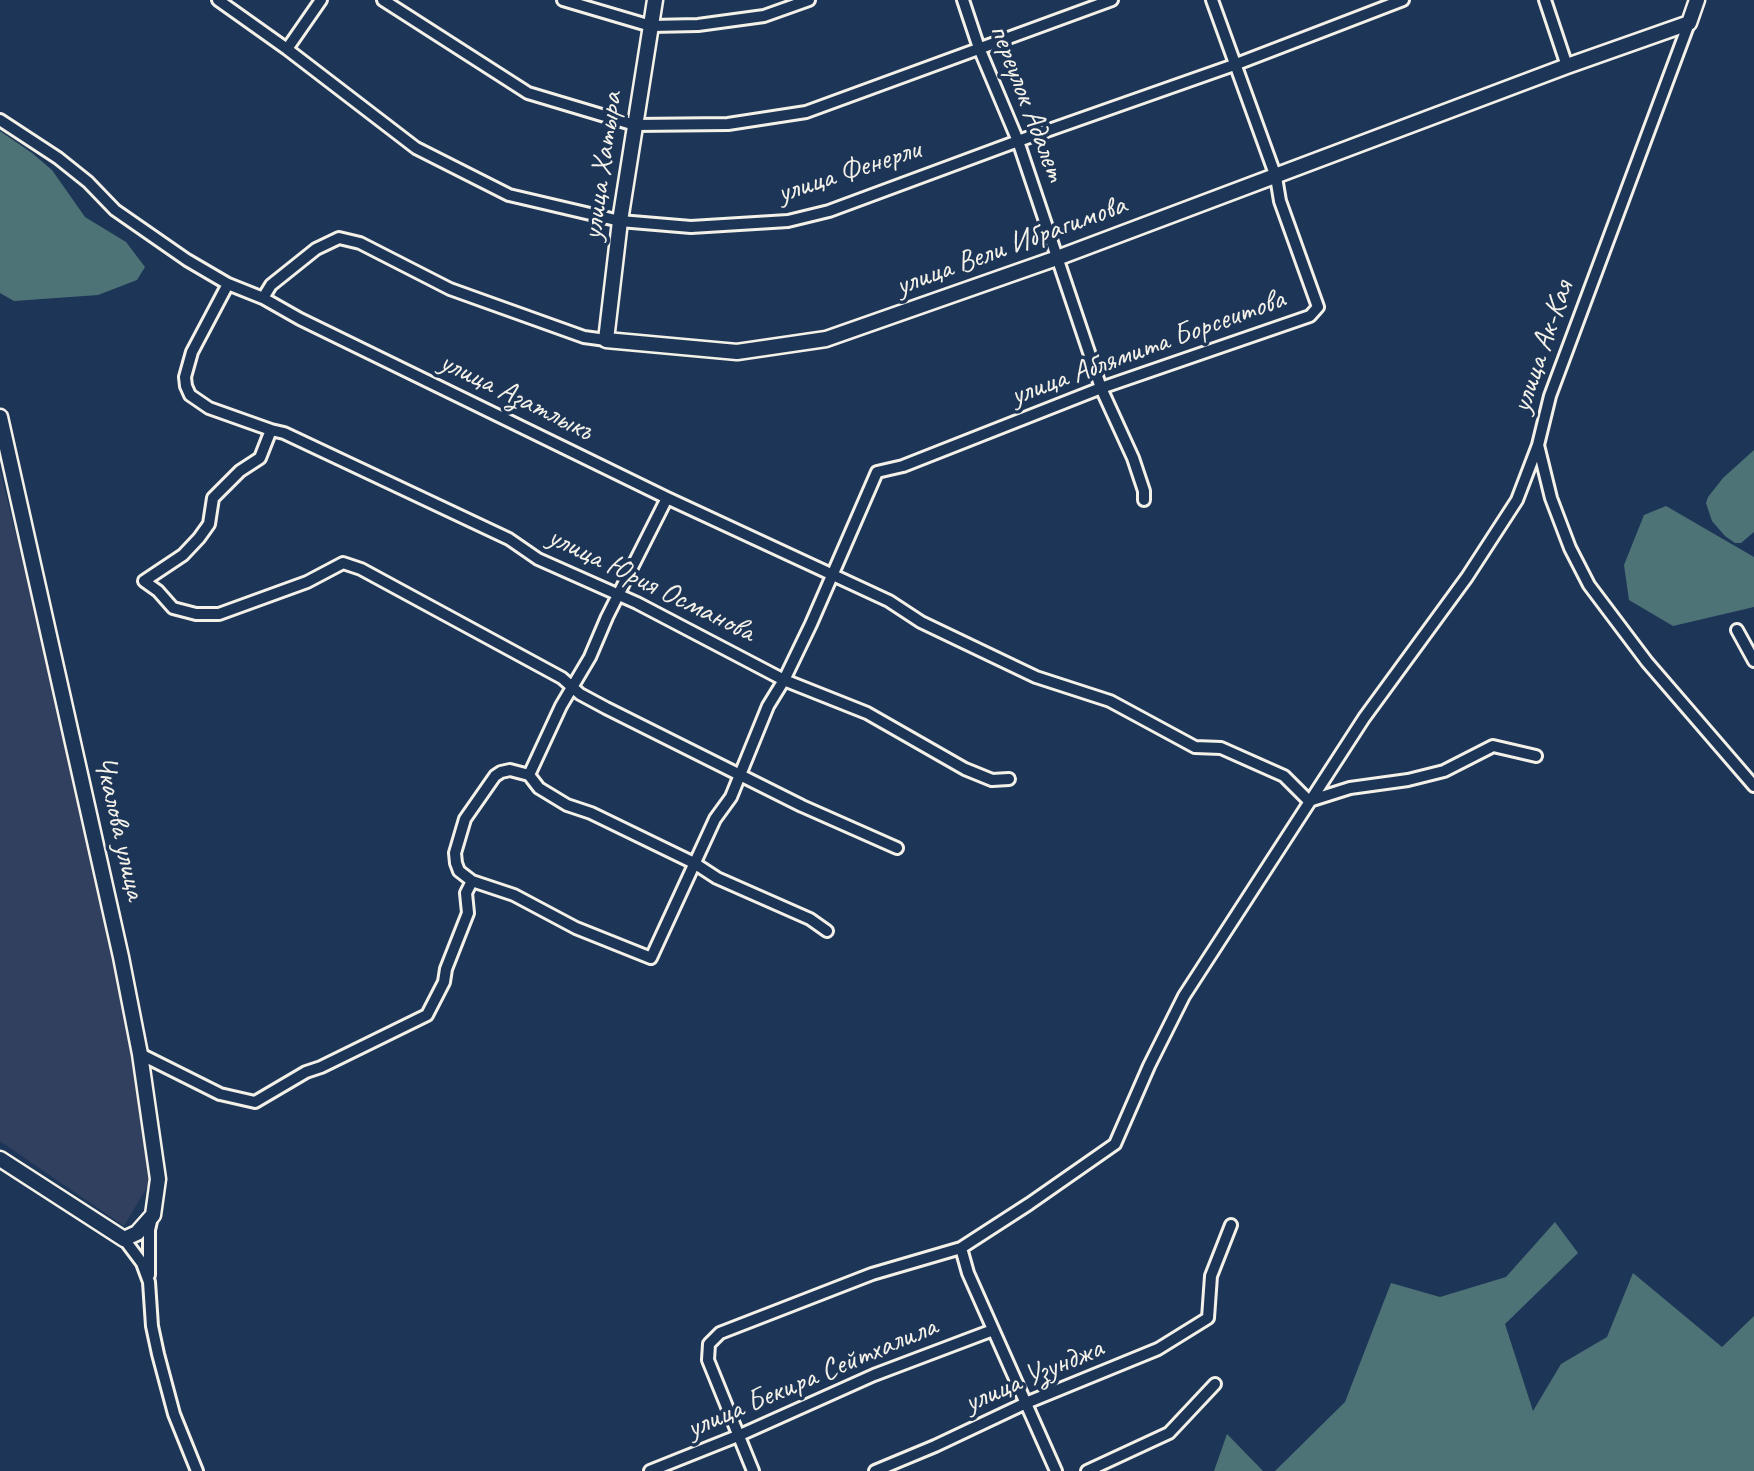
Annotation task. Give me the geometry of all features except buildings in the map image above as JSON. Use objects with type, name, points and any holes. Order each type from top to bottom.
[{"type":"street","name":"улица Фенерли","points":[[218,0],[416,148],[509,195],[620,221],[691,227],[788,221],[829,211],[1234,65],[1403,0]]},
{"type":"street","points":[[287,49],[321,0]]},
{"type":"street","points":[[383,0],[528,93],[635,125],[727,124],[806,112],[1112,0]]},
{"type":"street","points":[[563,0],[651,26],[698,25],[764,16],[809,0]]},
{"type":"street","name":"улица Хатыра","points":[[606,340],[620,221],[655,0]]},
{"type":"street","name":"переулок Адалет","points":[[963,0],[979,48],[1018,141],[1101,387],[1133,458],[1144,491],[1144,500]]},
{"type":"street","points":[[1212,0],[1276,177]]},
{"type":"street","points":[[1545,0],[1567,66]]},
{"type":"street","name":"улица Ак-Кая","points":[[1697,0],[1550,396],[1538,446],[1551,498],[1588,585],[1647,662],[1754,785]]},
{"type":"street","name":"улица Вели Ибрагимова","points":[[263,298],[271,285],[316,249],[339,238],[360,243],[450,289],[583,337],[737,352],[827,339],[1058,258],[1567,66],[1689,23]]},
{"type":"street","name":"улица Азатлыкъ","points":[[0,120],[58,158],[88,182],[116,210],[187,260],[228,284],[263,298],[300,319],[667,498],[889,601],[921,622],[1036,677],[1110,701],[1195,747],[1221,748],[1284,776],[1309,801]]},
{"type":"street","name":"улица Аблямита Борсеитова","points":[[832,576],[877,472],[903,466],[1101,387],[1310,316],[1318,307],[1280,201],[1276,177]]},
{"type":"street","name":"улица Юрия Османова","points":[[228,284],[192,352],[185,377],[190,395],[209,408],[284,433],[509,539],[538,559],[701,635],[784,680],[867,713],[964,769],[992,780],[1009,779]]},
{"type":"street","name":"Чкалова улица","points":[[0,417],[121,957],[140,1054],[159,1179],[153,1215]]},
{"type":"street","points":[[271,430],[260,457],[240,471],[213,498],[209,524],[199,538],[183,555],[145,581],[173,608],[196,614],[219,614],[307,582],[343,563],[360,569],[562,678],[580,694],[606,708],[802,806],[897,848]]},
{"type":"street","points":[[753,1471],[708,1360],[709,1344],[720,1333],[872,1274],[961,1248],[1029,1205],[1115,1144],[1149,1066],[1184,996],[1364,718],[1467,577],[1503,522],[1517,500],[1538,446]]},
{"type":"street","points":[[529,775],[561,706],[590,657],[667,498]]},
{"type":"street","points":[[827,931],[810,919],[717,878],[694,863],[591,813],[567,805],[538,788],[529,775],[510,770],[495,776],[465,819],[455,853],[459,871],[472,881],[514,895],[576,928],[650,958],[694,863],[716,818],[731,797],[768,706],[784,680],[832,576]]},
{"type":"street","points":[[1737,630],[1754,661]]},
{"type":"street","points":[[1309,801],[1350,788],[1408,780],[1444,771],[1493,746],[1536,756]]},
{"type":"street","points":[[140,1054],[220,1094],[255,1102],[306,1072],[417,1020],[427,1014],[444,982],[446,969],[468,913],[466,893],[472,881]]},
{"type":"street","points":[[0,1159],[124,1239],[142,1263],[149,1282]]},
{"type":"street","points":[[124,1239],[137,1233],[153,1215]]},
{"type":"street","points":[[153,1215],[149,1230],[152,1325],[174,1414],[197,1471]]},
{"type":"street","name":"улица Узунджа","points":[[875,1471],[1026,1403],[1158,1349],[1208,1318],[1211,1276],[1231,1226]]},
{"type":"street","points":[[961,1248],[968,1273],[1056,1471]]},
{"type":"street","name":"улица Бекира Сейтхалила","points":[[650,1471],[740,1435],[874,1375],[993,1330]]},
{"type":"street","points":[[1087,1471],[1169,1433],[1215,1384]]},
{"type":"shaded area","points":[[0,470],[71,760],[76,798],[119,986],[152,1179],[124,1226],[0,1141]]},
{"type":"green space","points":[[0,131],[52,170],[85,217],[126,242],[145,267],[137,280],[98,295],[14,301],[0,293]]},
{"type":"green space","points":[[1754,450],[1754,532],[1741,543],[1735,543],[1712,521],[1706,503],[1723,478]]},
{"type":"green space","points":[[1666,506],[1754,557],[1754,607],[1673,626],[1629,600],[1624,565],[1644,515]]},
{"type":"green space","points":[[1555,1222],[1578,1253],[1505,1324],[1533,1411],[1561,1364],[1607,1337],[1633,1273],[1722,1347],[1754,1316],[1754,1471],[1275,1471],[1345,1402],[1391,1283],[1440,1297],[1506,1277]]},
{"type":"green space","points":[[1227,1434],[1263,1471],[1214,1471]]}]
